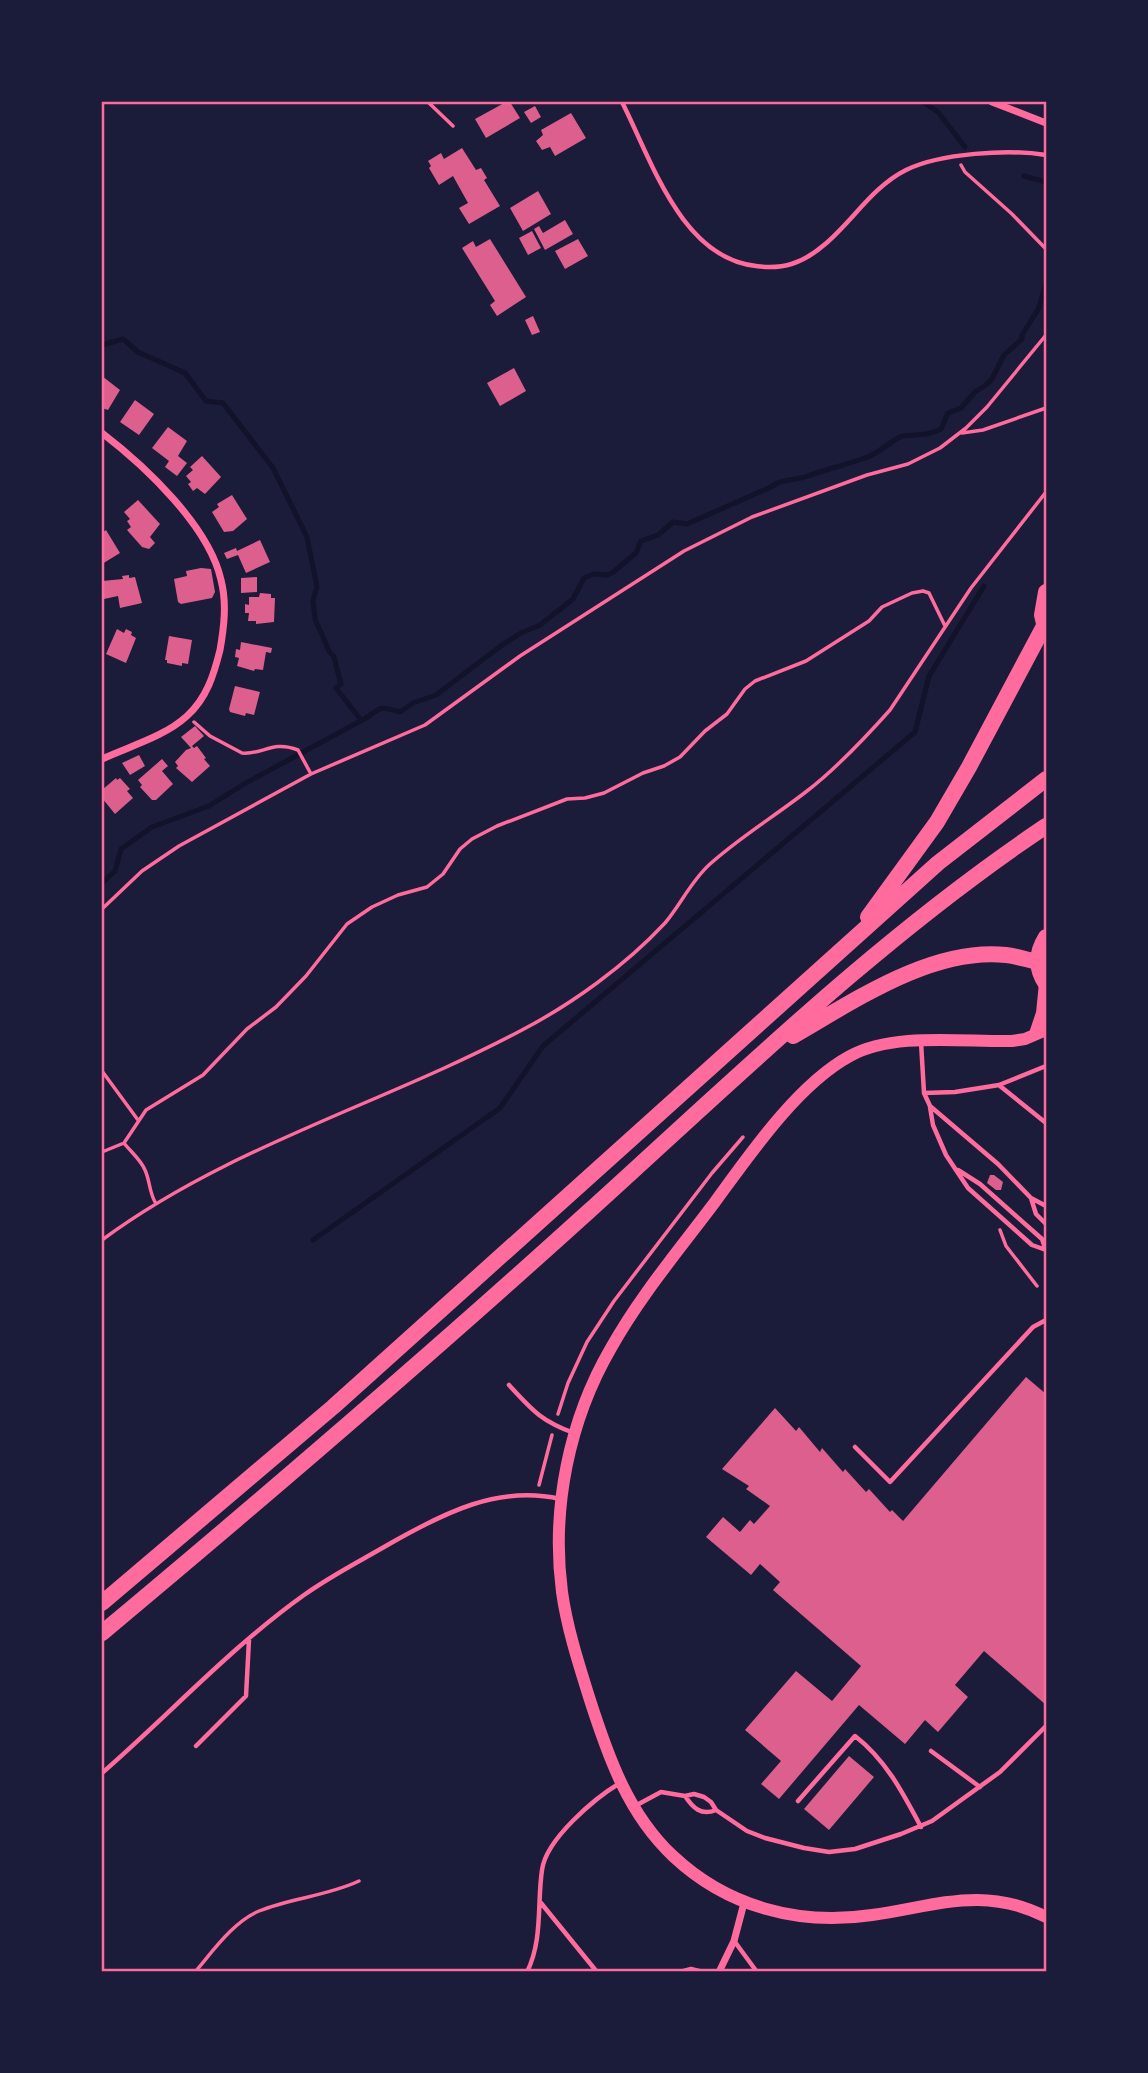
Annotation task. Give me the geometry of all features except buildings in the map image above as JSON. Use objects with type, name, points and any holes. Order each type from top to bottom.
[{"type":"highway","points":[[850,941],[937,822],[969,767],[1045,629],[1042,609],[1046,592]]},
{"type":"highway","points":[[102,1604],[333,1407],[938,863],[1046,779]]},
{"type":"highway","points":[[102,1633],[374,1403],[866,962],[955,891],[1046,827]]},
{"type":"highway","points":[[1046,937],[1038,953],[1038,962],[1046,983]]},
{"type":"highway","points":[[767,1050],[879,987],[937,964],[984,955],[1004,955],[1038,962]]},
{"type":"street","points":[[992,102],[1046,123]]},
{"type":"street","points":[[102,433],[162,487],[190,521],[217,568],[223,589],[224,611],[221,644],[213,677],[196,706],[180,722],[162,733],[102,759]]},
{"type":"street","points":[[1046,983],[1041,1032],[1012,1041],[921,1041],[880,1045],[851,1055],[801,1093],[722,1192],[622,1330],[600,1367],[575,1433],[561,1499],[560,1566],[570,1633],[597,1719],[621,1782],[634,1807],[661,1844],[676,1859],[716,1888],[744,1903],[790,1915],[848,1918],[964,1899],[991,1899],[1015,1903],[1046,1917]]},
{"type":"street","points":[[719,1972],[734,1941],[744,1903]]},
{"type":"lane","points":[[622,102],[654,170],[679,212],[706,244],[731,261],[744,265],[773,268],[799,262],[825,244],[894,177],[922,164],[1005,151],[1046,155]]},
{"type":"lane","points":[[921,1041],[924,1093],[930,1106],[933,1125],[957,1170],[968,1188],[1032,1245],[1046,1249]]},
{"type":"lane","points":[[924,1093],[955,1092],[999,1085],[1046,1066]]},
{"type":"lane","points":[[999,1085],[1046,1123]]},
{"type":"lane","points":[[930,1106],[999,1164],[1031,1198],[1046,1206]]},
{"type":"lane","points":[[957,1170],[980,1184],[1042,1238],[1046,1249]]},
{"type":"lane","points":[[1031,1198],[1035,1214],[1046,1224]]},
{"type":"lane","points":[[855,1447],[890,1482],[1033,1327],[1046,1320]]},
{"type":"lane","points":[[509,1385],[536,1415],[554,1426],[575,1433]]},
{"type":"lane","points":[[102,1773],[250,1639],[329,1578],[455,1510],[504,1496],[538,1494],[561,1499]]},
{"type":"lane","points":[[196,1746],[246,1696],[250,1639]]},
{"type":"lane","points":[[634,1807],[661,1792],[685,1796],[694,1794],[711,1802],[716,1810],[747,1832],[804,1849],[829,1852],[855,1849],[921,1827],[1000,1772],[1046,1726]]},
{"type":"lane","points":[[798,1801],[855,1736],[887,1768],[921,1827]]},
{"type":"lane","points":[[931,1751],[980,1787]]},
{"type":"lane","points":[[527,1972],[539,1925],[541,1871],[547,1854],[560,1835],[602,1793],[621,1782]]},
{"type":"lane","points":[[685,1796],[698,1811],[709,1813],[716,1810]]},
{"type":"lane","points":[[541,1903],[597,1972]]},
{"type":"lane","points":[[734,1941],[757,1972]]},
{"type":"lane","points":[[680,1972],[691,1969],[703,1972]]},
{"type":"path","points":[[428,102],[453,126]]},
{"type":"path","points":[[956,158],[965,172],[1046,249]]},
{"type":"path","points":[[102,909],[122,887],[169,853],[311,775],[425,725],[520,656],[602,605],[656,567],[719,533],[782,506],[867,475],[908,464],[940,448],[987,407],[1046,335]]},
{"type":"path","points":[[960,433],[983,430],[1046,408]]},
{"type":"path","points":[[102,1240],[155,1202],[249,1153],[422,1079],[499,1042],[576,998],[659,929],[708,866],[743,836],[810,789],[876,726],[890,710],[944,626],[1046,492]]},
{"type":"path","points":[[102,1152],[124,1143],[146,1110],[203,1075],[247,1029],[276,1007],[306,976],[347,924],[398,895],[426,887],[443,874],[460,849],[472,839],[497,825],[567,799],[604,793],[664,766],[680,757],[705,731],[727,714],[745,689],[755,681],[806,661],[869,621],[882,607],[912,593],[929,593],[944,626]]},
{"type":"path","points":[[194,723],[210,736],[242,753],[274,746],[298,750],[311,775]]},
{"type":"path","points":[[102,1071],[138,1120]]},
{"type":"path","points":[[124,1143],[144,1167],[155,1202]]},
{"type":"path","points":[[999,1224],[1006,1246],[1037,1286]]},
{"type":"path","points":[[195,1972],[248,1917],[259,1911],[344,1888],[359,1881]]},
{"type":"waterway","points":[[923,102],[938,112],[965,147]]},
{"type":"waterway","points":[[1024,176],[1046,182]]},
{"type":"waterway","points":[[102,883],[115,871],[121,849],[152,827],[209,806],[380,709],[400,712],[413,703],[436,695],[502,645],[540,625],[573,599],[584,578],[594,574],[612,573],[636,553],[641,541],[658,535],[673,522],[687,524],[780,482],[803,478],[870,456],[903,436],[927,434],[941,429],[948,413],[961,408],[975,392],[986,385],[1004,355],[1022,339],[1039,308],[1046,282]]},
{"type":"waterway","points":[[102,345],[123,339],[138,352],[185,373],[206,401],[223,403],[273,468],[307,537],[317,587],[313,600],[315,619],[334,657],[341,684],[336,688],[361,720]]},
{"type":"waterway","points":[[313,1240],[500,1108],[543,1046],[915,732],[929,676],[984,586]]}]
